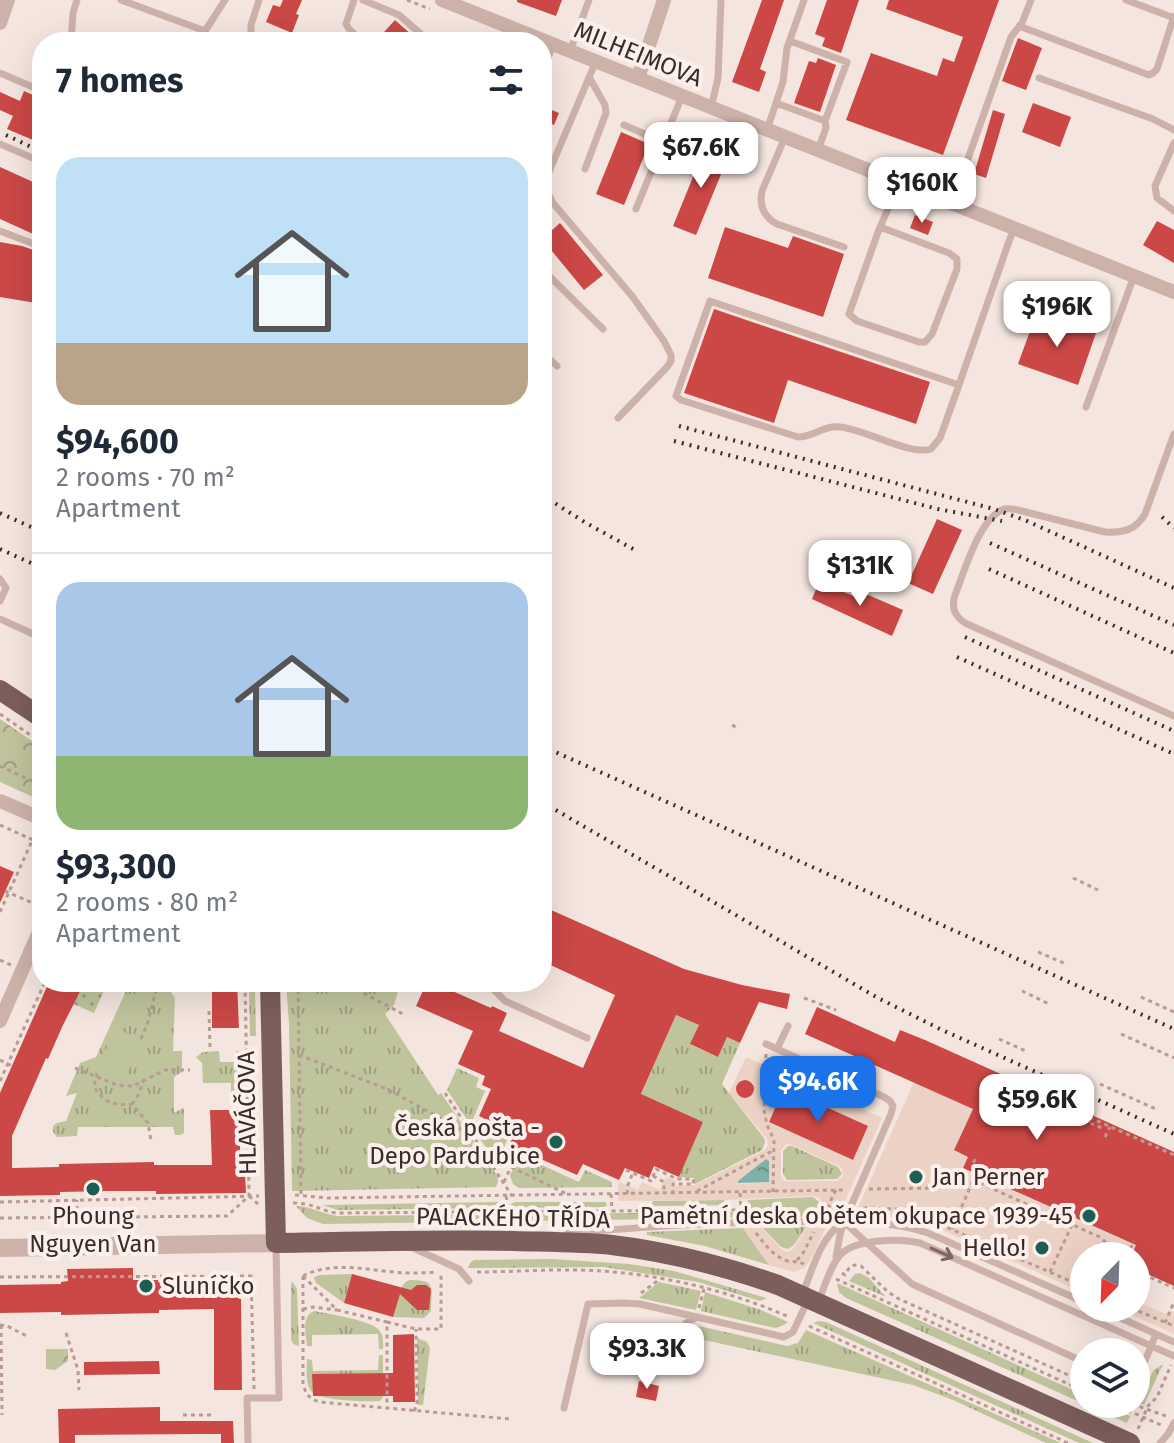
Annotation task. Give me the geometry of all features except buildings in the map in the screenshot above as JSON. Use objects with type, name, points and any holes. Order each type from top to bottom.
[{"type":"main road","points":[[0,690],[32,711]]},
{"type":"main road","name":"HLAVÁČOVA","points":[[270,992],[276,1243]]},
{"type":"main road","name":"PALACKÉHO TŘÍDA","points":[[276,1243],[482,1240],[586,1243],[643,1250],[721,1266],[769,1282],[1134,1436]]},
{"type":"street","points":[[0,23],[8,0]]},
{"type":"street","name":"MILHEIMOVA","points":[[442,0],[523,32]]},
{"type":"street","points":[[638,78],[664,0]]},
{"type":"street","name":"MILHEIMOVA","points":[[553,44],[1174,292]]},
{"type":"street","points":[[0,801],[32,815]]},
{"type":"street","points":[[0,1021],[32,948]]},
{"type":"street","name":"PALACKÉHO TŘÍDA","points":[[0,1248],[276,1243]]},
{"type":"lane","points":[[72,32],[77,0]]},
{"type":"lane","points":[[121,0],[205,31],[225,0]]},
{"type":"lane","points":[[251,32],[259,0]]},
{"type":"lane","points":[[352,32],[346,24],[354,0]]},
{"type":"lane","points":[[363,0],[377,3],[399,15],[419,32]]},
{"type":"lane","points":[[570,51],[589,0]]},
{"type":"lane","points":[[711,108],[718,78],[721,0]]},
{"type":"lane","points":[[767,130],[783,82],[786,54],[804,0]]},
{"type":"lane","points":[[952,204],[1011,37],[1025,17],[1031,0]]},
{"type":"lane","points":[[1019,26],[1149,75],[1157,69],[1174,17],[1126,0]]},
{"type":"lane","points":[[790,41],[847,62],[825,121],[826,128],[818,150]]},
{"type":"lane","points":[[552,165],[596,61]]},
{"type":"lane","points":[[0,73],[32,87]]},
{"type":"lane","points":[[585,169],[606,113],[605,105],[589,77]]},
{"type":"lane","points":[[1039,78],[1153,119],[1174,130]]},
{"type":"lane","points":[[636,209],[682,96]]},
{"type":"lane","points":[[776,103],[825,121]]},
{"type":"lane","points":[[624,125],[663,142]]},
{"type":"lane","points":[[785,137],[762,191],[763,211],[777,224],[844,247]]},
{"type":"lane","points":[[1174,143],[1155,186],[1160,202],[1174,211]]},
{"type":"lane","points":[[0,144],[32,158]]},
{"type":"lane","points":[[880,227],[957,259],[957,269],[928,341],[919,342],[850,316],[850,307],[880,227],[899,183]]},
{"type":"lane","points":[[552,201],[632,296],[669,349],[672,359],[667,367],[618,418]]},
{"type":"lane","points":[[959,385],[710,301],[676,396],[798,437],[838,426],[923,451],[931,449],[938,442],[959,385],[1014,228]]},
{"type":"lane","points":[[0,231],[32,243]]},
{"type":"lane","points":[[1086,407],[1134,276]]},
{"type":"lane","points":[[552,279],[603,329]]},
{"type":"lane","points":[[552,361],[557,366]]},
{"type":"lane","points":[[1174,437],[1145,514],[1135,527],[1116,533],[1105,532],[1004,509],[990,519],[982,531],[952,605],[956,616],[965,623],[1174,716]]},
{"type":"lane","points":[[0,579],[6,588],[0,601]]},
{"type":"lane","points":[[0,619],[32,633]]},
{"type":"lane","points":[[496,992],[505,1001],[587,1038]]},
{"type":"lane","points":[[777,1049],[788,1026]]},
{"type":"lane","points":[[766,1044],[884,1097],[893,1106],[844,1222],[832,1269]]},
{"type":"lane","points":[[482,1240],[667,1225],[748,1222],[844,1222],[893,1226],[923,1231],[1070,1296]]},
{"type":"lane","points":[[844,1222],[912,1284],[1070,1356]]},
{"type":"lane","points":[[810,1299],[813,1268],[830,1233],[844,1222]]},
{"type":"lane","points":[[564,1408],[588,1304],[640,1304],[784,1337],[793,1332],[810,1299],[840,1255],[866,1243],[896,1239],[920,1243],[1174,1357]]},
{"type":"lane","points":[[398,1242],[451,1265],[469,1281]]},
{"type":"lane","points":[[248,1443],[247,1398],[280,1402],[276,1243]]},
{"type":"lane","points":[[681,1340],[686,1323],[697,1317]]},
{"type":"lane","points":[[1129,1322],[1174,1342]]},
{"type":"lane","points":[[1151,1346],[1156,1334]]},
{"type":"lane","points":[[1160,1443],[1172,1426]]},
{"type":"lane","points":[[1169,1443],[1172,1426]]},
{"type":"path","points":[[0,714],[32,736]]},
{"type":"path","points":[[0,766],[32,781]]},
{"type":"path","points":[[0,825],[32,840]]},
{"type":"path","points":[[0,912],[32,842]]},
{"type":"path","points":[[1073,878],[1098,890]]},
{"type":"path","points":[[7,892],[32,903]]},
{"type":"path","points":[[1038,952],[1066,964]]},
{"type":"path","points":[[1022,991],[1049,1004]]},
{"type":"path","points":[[0,1081],[10,1065],[41,992]]},
{"type":"path","points":[[141,1039],[156,992]]},
{"type":"path","points":[[245,992],[249,1196],[258,1204]]},
{"type":"path","points":[[298,992],[298,1195],[325,1198],[773,1192],[934,1188],[973,1180],[1105,1242]]},
{"type":"path","points":[[363,992],[403,1014]]},
{"type":"path","points":[[1141,997],[1174,1012]]},
{"type":"path","points":[[804,998],[836,1010]]},
{"type":"path","points":[[210,1047],[209,1011],[212,1011]]},
{"type":"path","points":[[1121,1034],[1174,1058]]},
{"type":"path","points":[[999,1039],[1028,1052]]},
{"type":"path","points":[[766,1044],[764,1110],[774,1140],[773,1192]]},
{"type":"path","points":[[299,1055],[387,1089],[475,1137]]},
{"type":"path","points":[[0,1060],[10,1065]]},
{"type":"path","points":[[75,1068],[117,1085],[133,1086],[165,1070],[190,1070]]},
{"type":"path","points":[[96,1075],[94,1087],[103,1099],[116,1106],[132,1104]]},
{"type":"path","points":[[132,1104],[144,1079]]},
{"type":"path","points":[[1100,1084],[1158,1110]]},
{"type":"path","points":[[1015,1096],[1019,1086],[1174,1155]]},
{"type":"path","points":[[1006,1103],[1012,1089]]},
{"type":"path","points":[[445,1093],[504,1182],[509,1196],[509,1211]]},
{"type":"path","points":[[1021,1093],[1043,1102]]},
{"type":"path","points":[[132,1104],[148,1123],[151,1141]]},
{"type":"path","points":[[1083,1120],[1102,1128]]},
{"type":"path","points":[[1105,1137],[1110,1127]]},
{"type":"path","points":[[504,1182],[519,1149]]},
{"type":"path","points":[[694,1193],[774,1150]]},
{"type":"path","points":[[975,1159],[972,1166],[985,1172],[987,1165]]},
{"type":"path","points":[[491,1161],[513,1162]]},
{"type":"path","points":[[511,1167],[569,1195]]},
{"type":"path","points":[[626,1170],[651,1181],[656,1169],[677,1179],[693,1179],[694,1184],[673,1184],[673,1193]]},
{"type":"path","points":[[952,1229],[978,1169]]},
{"type":"path","points":[[627,1194],[633,1173]]},
{"type":"path","points":[[653,1176],[664,1182],[664,1194]]},
{"type":"path","points":[[297,1203],[336,1213],[741,1210],[740,1192]]},
{"type":"path","points":[[611,1194],[612,1210]]},
{"type":"path","points":[[0,1218],[227,1216],[249,1196]]},
{"type":"path","points":[[0,1202],[259,1196]]},
{"type":"path","points":[[77,1200],[77,1218]]},
{"type":"path","points":[[1065,1222],[1069,1213]]},
{"type":"path","points":[[1078,1228],[1081,1221]]},
{"type":"path","points":[[748,1222],[777,1256],[813,1268]]},
{"type":"path","points":[[1045,1285],[1072,1225]]},
{"type":"path","points":[[796,1260],[802,1255]]},
{"type":"path","points":[[832,1269],[845,1275],[851,1266],[861,1266],[899,1299],[1070,1376]]},
{"type":"path","points":[[303,1276],[324,1268],[355,1268],[407,1273],[600,1271],[660,1279],[769,1308],[1068,1443]]},
{"type":"path","points":[[832,1269],[1070,1384]]},
{"type":"path","points":[[303,1309],[337,1310],[416,1329],[441,1329],[441,1272]]},
{"type":"path","points":[[1051,1272],[1070,1281]]},
{"type":"path","points":[[0,1277],[251,1276],[254,1398]]},
{"type":"path","points":[[303,1276],[303,1384],[306,1394],[319,1402],[510,1419]]},
{"type":"path","points":[[303,1276],[337,1310]]},
{"type":"path","points":[[1150,1276],[1174,1288]]},
{"type":"path","points":[[628,1303],[660,1279]]},
{"type":"path","points":[[697,1317],[704,1289]]},
{"type":"path","points":[[1165,1323],[1174,1302]]},
{"type":"path","points":[[1150,1316],[1174,1326]]},
{"type":"path","points":[[387,1322],[387,1409]]},
{"type":"path","points":[[2,1415],[0,1325],[29,1337]]},
{"type":"path","points":[[414,1411],[417,1405],[416,1329]]},
{"type":"path","points":[[66,1333],[78,1370],[79,1390]]},
{"type":"path","points":[[1150,1405],[1174,1357]]},
{"type":"path","points":[[1150,1411],[1166,1416]]},
{"type":"path","points":[[183,1415],[211,1415]]},
{"type":"path","points":[[1145,1418],[1159,1425]]},
{"type":"green space","points":[[0,719],[32,741],[32,796],[0,782]]},
{"type":"green space","points":[[80,992],[103,992],[94,1013],[71,1003],[75,996],[78,997]]},
{"type":"green space","points":[[125,992],[171,992],[175,998],[173,1051],[182,1051],[182,1072],[174,1077],[174,1113],[183,1108],[184,1133],[175,1135],[173,1127],[78,1127],[77,1136],[57,1137],[53,1126],[66,1121],[77,1093],[66,1096],[80,1063],[96,1057]]},
{"type":"green space","points":[[249,992],[255,992],[256,1036],[250,1036]]},
{"type":"green space","points":[[287,992],[398,992],[394,1005],[385,1014],[438,1095],[441,1093],[498,1177],[496,1187],[292,1191]]},
{"type":"green space","points":[[676,1015],[699,1025],[691,1045],[718,1057],[727,1037],[740,1043],[722,1084],[765,1142],[762,1150],[695,1184],[694,1178],[679,1177],[703,1122],[640,1097]]},
{"type":"green space","points":[[115,1028],[142,1040],[123,1084],[96,1072]]},
{"type":"green space","points":[[219,1051],[220,1062],[236,1062],[236,1051],[239,1051],[240,1094],[231,1094],[231,1083],[203,1083],[202,1063],[196,1057],[203,1052]]},
{"type":"green space","points":[[457,1068],[479,1078],[476,1087],[485,1091],[473,1119],[509,1136],[504,1147],[515,1152],[510,1159],[499,1161],[491,1155],[447,1090]]},
{"type":"green space","points":[[788,1146],[838,1167],[842,1174],[837,1179],[787,1180],[783,1174],[783,1151]]},
{"type":"green space","points":[[520,1155],[579,1182],[585,1170],[612,1182],[612,1187],[519,1188],[513,1184],[510,1175]]},
{"type":"green space","points":[[813,1197],[820,1205],[814,1217],[754,1218],[746,1207],[748,1200]]},
{"type":"green space","points":[[724,1200],[728,1205],[652,1204],[653,1201]]},
{"type":"green space","points":[[605,1202],[607,1205],[514,1208],[511,1204]]},
{"type":"green space","points":[[504,1204],[503,1208],[338,1210],[322,1205]]},
{"type":"green space","points":[[296,1206],[337,1216],[732,1212],[737,1218],[323,1224],[307,1218]]},
{"type":"green space","points":[[806,1227],[788,1249],[781,1247],[763,1228]]},
{"type":"green space","points":[[743,1228],[769,1265],[705,1246],[647,1235],[647,1232]]},
{"type":"green space","points":[[551,1259],[629,1264],[674,1271],[767,1298],[760,1301],[698,1282],[604,1267],[468,1268],[474,1260]]},
{"type":"green space","points":[[860,1273],[869,1278],[886,1297],[849,1281]]},
{"type":"green space","points":[[352,1274],[344,1303],[316,1283],[314,1277],[320,1275]]},
{"type":"green space","points":[[409,1280],[425,1281],[431,1286],[431,1311],[424,1318],[393,1317],[399,1291]]},
{"type":"green space","points":[[292,1281],[297,1289],[299,1346],[293,1344],[291,1339]]},
{"type":"green space","points":[[659,1282],[701,1291],[696,1310],[639,1298]]},
{"type":"green space","points":[[837,1283],[1070,1389],[1070,1398],[846,1298],[839,1292]]},
{"type":"green space","points":[[705,1292],[788,1322],[775,1328],[701,1311]]},
{"type":"green space","points":[[314,1311],[374,1326],[382,1335],[383,1349],[379,1349],[378,1334],[312,1335],[312,1346],[307,1346],[306,1321]]},
{"type":"green space","points":[[818,1321],[1093,1443],[1079,1443],[813,1323]]},
{"type":"green space","points":[[699,1326],[787,1346],[798,1343],[806,1330],[1061,1443],[1046,1443],[913,1385],[690,1337],[693,1329]]},
{"type":"green space","points":[[417,1338],[427,1342],[430,1348],[423,1405],[418,1405]]},
{"type":"green space","points":[[46,1349],[68,1349],[68,1361],[55,1370],[46,1369]]},
{"type":"green space","points":[[379,1355],[383,1355],[383,1397],[380,1401],[332,1399],[315,1394],[309,1388],[307,1359],[312,1360],[313,1371],[378,1370]]},
{"type":"green space","points":[[1163,1364],[1150,1392],[1150,1377]]},
{"type":"shaded area","points":[[746,1057],[882,1118],[838,1217],[815,1217],[822,1204],[820,1198],[813,1196],[618,1201],[618,1181],[638,1190],[642,1182],[660,1190],[666,1177],[675,1181],[675,1186],[695,1185],[765,1150],[767,1139],[729,1093]],"holes":[[[741,1080],[747,1080],[753,1083],[754,1089],[750,1097],[744,1098],[736,1088]],[[785,1088],[868,1127],[852,1160],[769,1122]],[[786,1144],[791,1145],[839,1166],[843,1176],[837,1181],[784,1181],[781,1176],[781,1151]],[[766,1159],[769,1161],[769,1182],[740,1184],[739,1181]]]},
{"type":"shaded area","points":[[914,1082],[973,1109],[954,1150],[968,1157],[963,1169],[1129,1242],[1070,1242],[1070,1287],[922,1221],[902,1217],[854,1217]]},
{"type":"shaded area","points":[[808,1226],[826,1227],[810,1261],[804,1268],[793,1272],[769,1265],[743,1228],[762,1228],[782,1250],[788,1252]]},
{"type":"shaded area","points":[[1150,1307],[1166,1314],[1169,1310],[1174,1312],[1174,1334],[1148,1322]]},
{"type":"water","points":[[766,1159],[769,1161],[769,1182],[739,1183],[738,1181]]},
{"type":"railway","points":[[6,135],[32,147]]},
{"type":"railway","points":[[679,426],[994,509],[1174,588]]},
{"type":"railway","points":[[674,441],[938,509],[1002,521]]},
{"type":"railway","points":[[552,501],[635,550]]},
{"type":"railway","points":[[0,513],[32,527]]},
{"type":"railway","points":[[1162,517],[1174,528]]},
{"type":"railway","points":[[990,543],[1174,625]]},
{"type":"railway","points":[[0,549],[32,563]]},
{"type":"railway","points":[[989,569],[1174,653]]},
{"type":"railway","points":[[965,637],[1174,731]]},
{"type":"railway","points":[[957,657],[1174,754]]},
{"type":"railway","points":[[552,750],[1174,1029]]},
{"type":"railway","points":[[552,808],[878,998],[1174,1134]]},
{"type":"place","name":"Česká pošta - Depo Pardubice","points":[[556,1142]]},
{"type":"place","name":"Jan Perner","points":[[916,1177]]},
{"type":"place","name":"Phoung Nguyen Van","points":[[93,1189]]},
{"type":"place","name":"Pamětní deska obětem okupace 1939-45","points":[[1089,1216]]},
{"type":"place","name":"Hello!","points":[[1042,1248]]},
{"type":"place","name":"Sluníčko","points":[[146,1286]]}]
